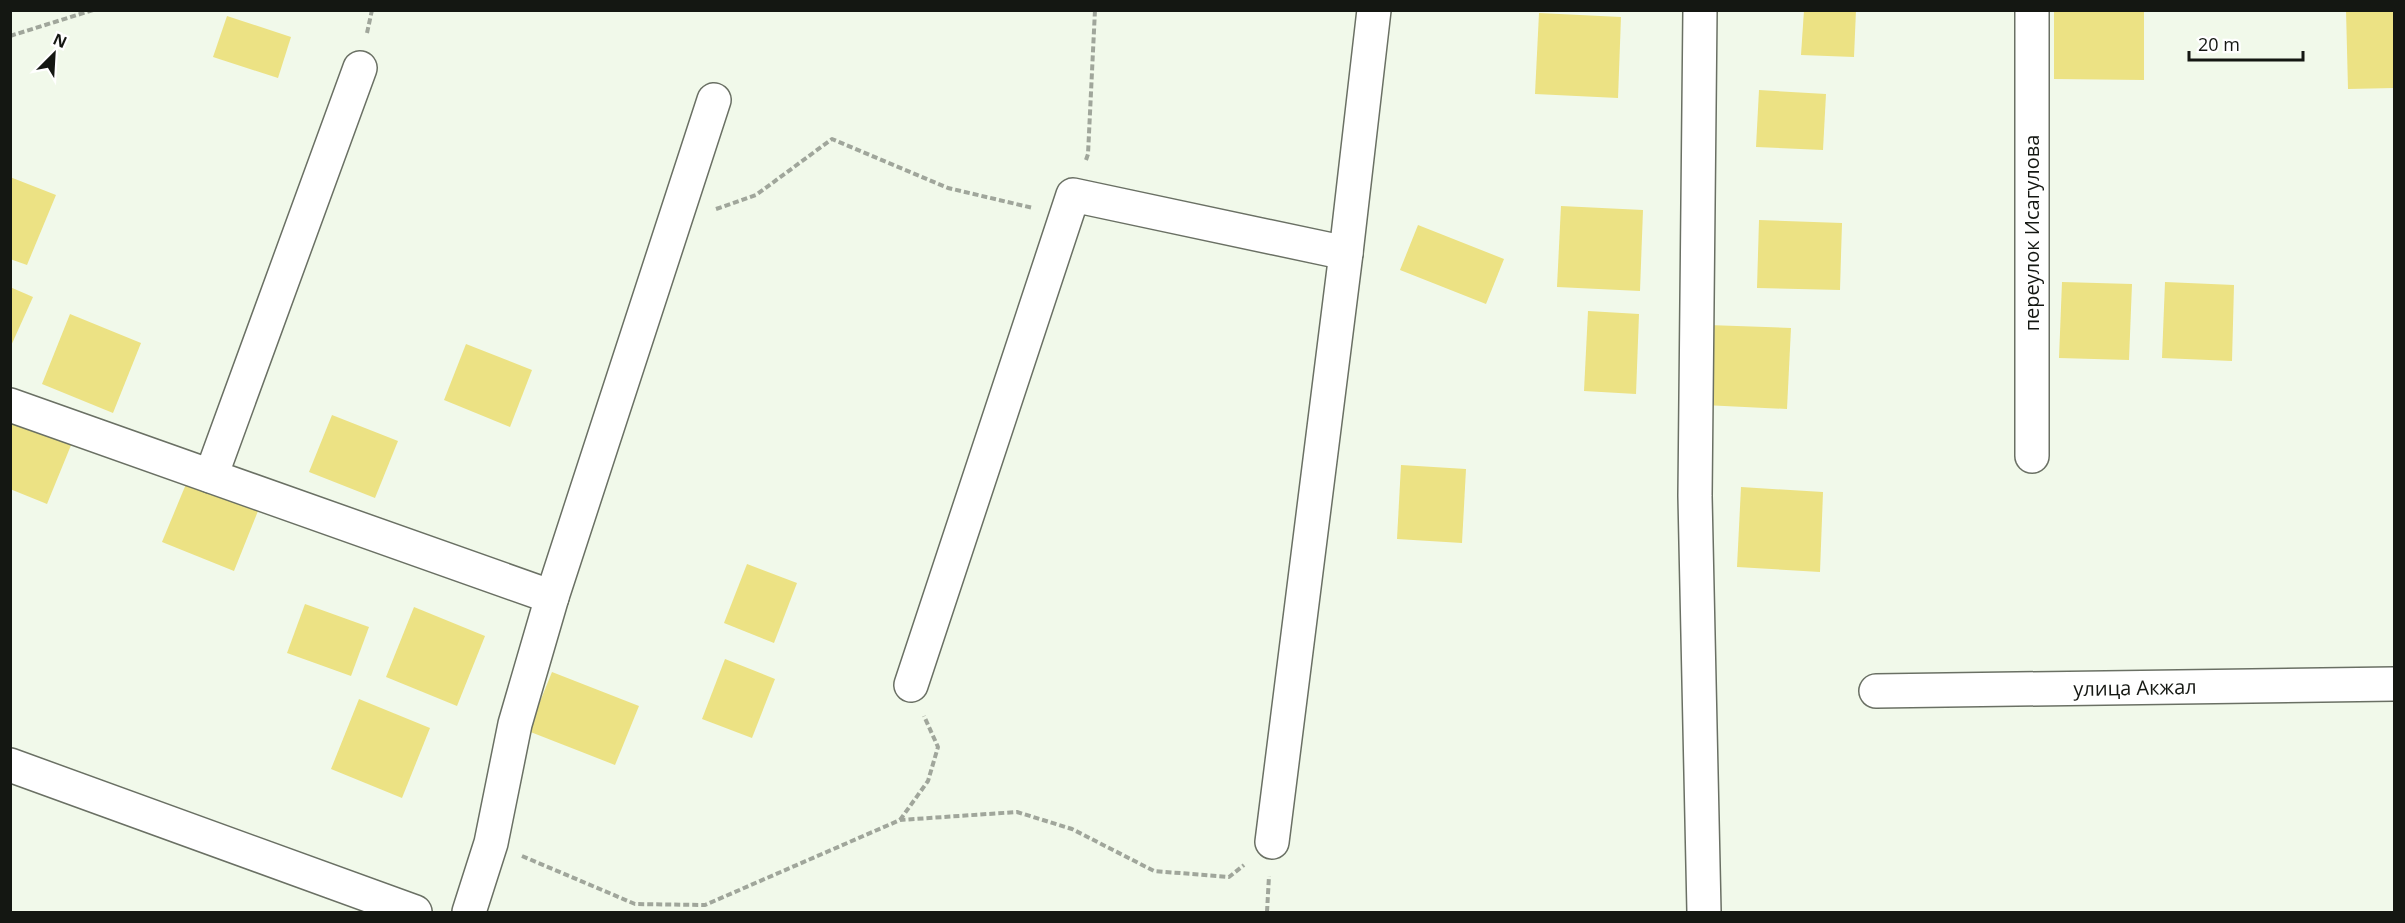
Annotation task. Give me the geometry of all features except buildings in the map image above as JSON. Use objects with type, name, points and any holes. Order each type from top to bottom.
[{"type":"street","points":[[1272,842],[1374,10]]},
{"type":"street","points":[[1700,10],[1695,496],[1704,912]]},
{"type":"street","name":"переулок Исагулова","points":[[2032,10],[2032,456]]},
{"type":"street","points":[[211,476],[360,69]]},
{"type":"street","points":[[469,912],[491,843],[515,724],[552,597],[714,100]]},
{"type":"street","points":[[912,685],[1069,205],[1346,253]]},
{"type":"street","points":[[10,405],[552,597]]},
{"type":"street","name":"улица Акжал","points":[[1876,691],[2394,684]]},
{"type":"street","points":[[10,765],[415,912]]},
{"type":"path","points":[[10,36],[93,10]]},
{"type":"path","points":[[674,224],[756,195],[832,139],[948,188],[1069,205],[1088,154],[1095,10]]},
{"type":"path","points":[[900,820],[928,781],[938,747],[912,685]]},
{"type":"path","points":[[491,843],[635,904],[705,905],[900,820],[1017,813],[1072,829],[1154,871],[1229,877],[1272,842]]}]
